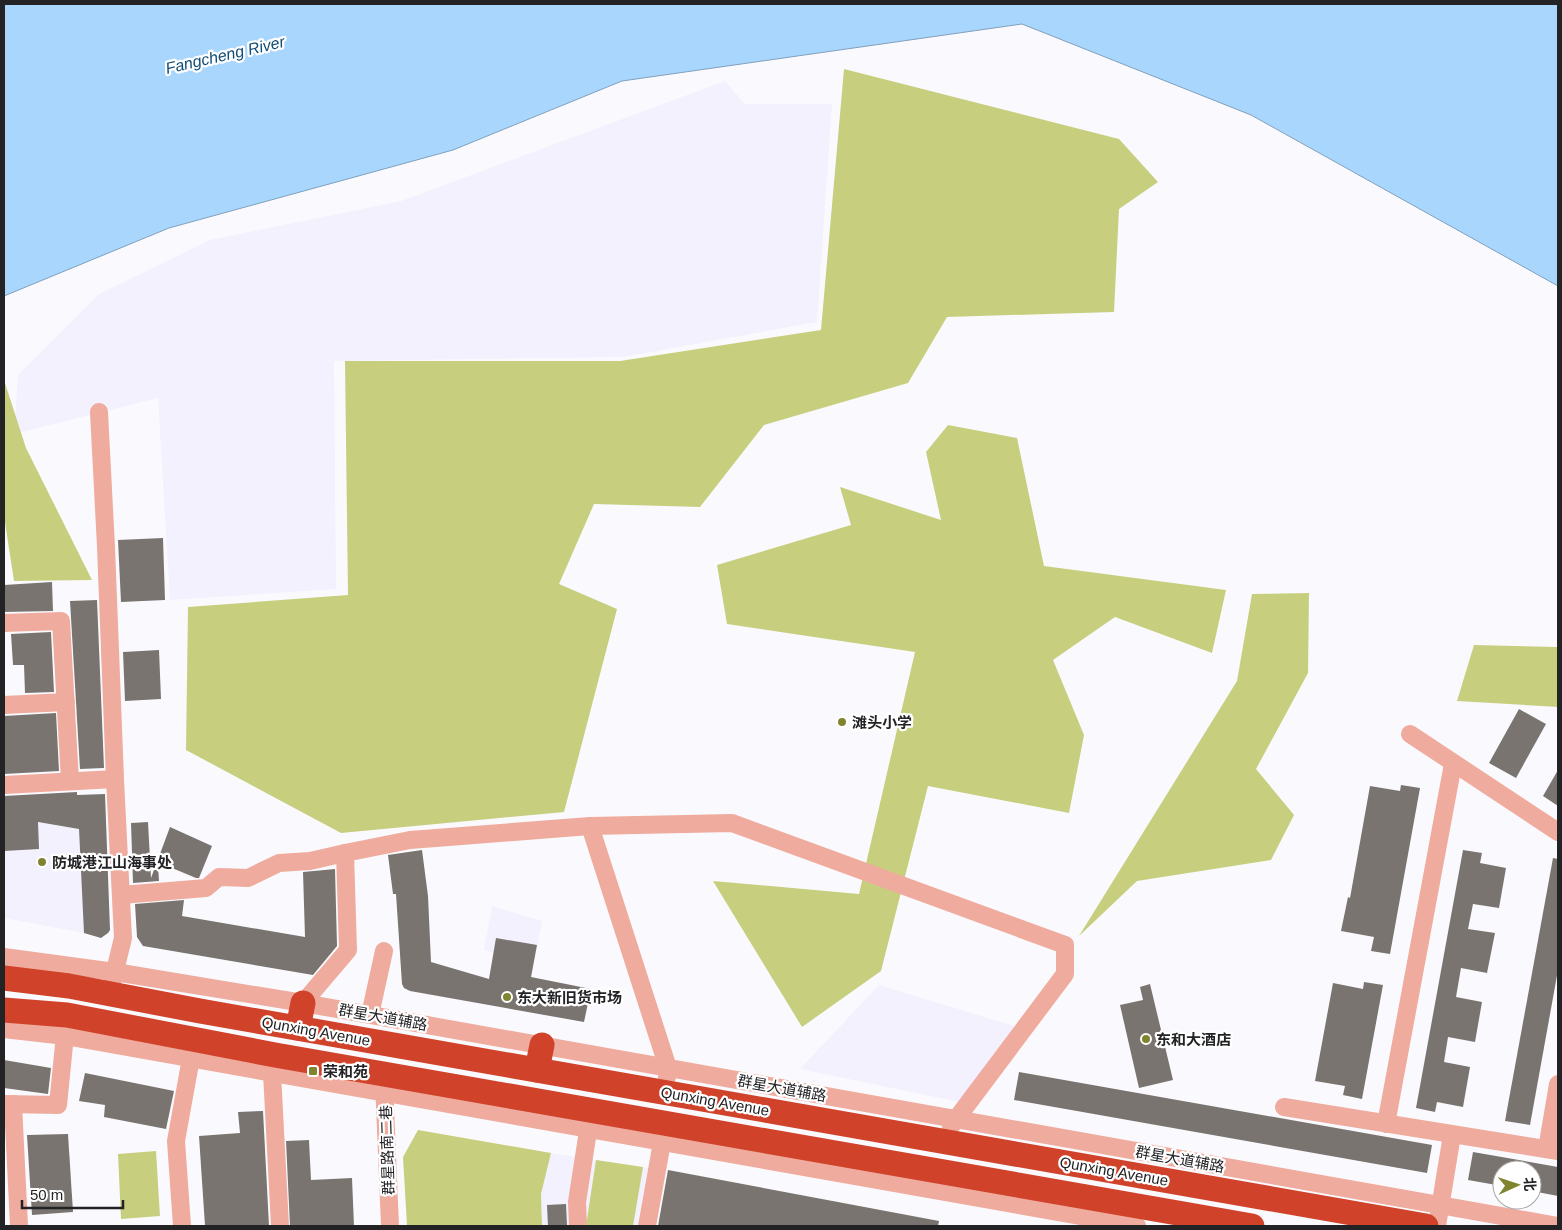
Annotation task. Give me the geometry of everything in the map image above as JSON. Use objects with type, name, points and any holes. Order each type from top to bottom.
[{"type":"highway","name":"Qunxing Avenue","points":[[4,978],[69,986],[112,983],[200,1011],[1426,1226]]},
{"type":"highway","points":[[298,1028],[303,1003]]},
{"type":"highway","name":"Qunxing Avenue","points":[[4,1010],[66,1026],[590,1119],[1084,1213],[1252,1226]]},
{"type":"highway","points":[[193,1049],[200,1011]]},
{"type":"highway","points":[[537,1070],[542,1045]]},
{"type":"street","points":[[99,412],[114,779],[123,938],[112,983]]},
{"type":"street","points":[[4,624],[61,621],[70,781]]},
{"type":"street","points":[[4,705],[66,702]]},
{"type":"street","points":[[1410,734],[1558,832]]},
{"type":"street","points":[[1386,1124],[1454,764]]},
{"type":"street","points":[[4,785],[114,779]]},
{"type":"street","points":[[121,894],[206,888],[219,877],[248,878],[279,863],[310,861],[410,840],[590,826],[732,823],[1065,946],[1065,974],[941,1141]]},
{"type":"street","points":[[590,826],[668,1068],[664,1092]]},
{"type":"street","points":[[303,1003],[348,950],[345,853]]},
{"type":"street","points":[[370,1015],[384,950]]},
{"type":"street","name":"群星大道辅路","points":[[4,957],[112,983],[303,1003],[1558,1226]]},
{"type":"street","points":[[4,1029],[66,1026],[58,1105],[8,1104],[19,1226]]},
{"type":"street","points":[[182,1226],[176,1141],[193,1049]]},
{"type":"street","points":[[274,1064],[280,1226]]},
{"type":"street","name":"群星路南二巷","points":[[384,1083],[390,1226]]},
{"type":"street","points":[[1284,1106],[1552,1150],[1558,1084]]},
{"type":"street","points":[[578,1226],[577,1202],[590,1119]]},
{"type":"street","points":[[647,1226],[664,1133]]},
{"type":"street","points":[[1436,1226],[1452,1134]]},
{"type":"street","points":[[1084,1213],[1137,1226]]},
{"type":"shaded area","points":[[725,81],[745,104],[832,104],[817,322],[624,357],[334,361],[336,589],[170,600],[158,398],[14,434],[18,375],[99,294],[210,240],[401,201]]},
{"type":"shaded area","name":"防城港江山海事处","points":[[4,817],[79,829],[84,933],[4,918]]},
{"type":"shaded area","points":[[492,906],[542,921],[525,1011],[484,1003],[494,953],[484,950]]},
{"type":"shaded area","points":[[879,985],[1014,1026],[969,1104],[800,1069]]},
{"type":"shaded area","points":[[551,1153],[648,1168],[637,1226],[542,1226],[541,1194]]},
{"type":"green space","points":[[844,69],[1119,139],[1158,182],[1119,209],[1114,312],[947,317],[908,383],[764,425],[700,507],[594,504],[559,584],[617,609],[564,812],[341,833],[186,750],[188,607],[348,595],[345,361],[620,361],[821,330]]},
{"type":"green space","points":[[4,380],[26,448],[92,580],[14,581],[4,516]]},
{"type":"green space","points":[[948,425],[1017,438],[1044,566],[1226,590],[1212,653],[1115,617],[1053,660],[1084,735],[1069,813],[928,786],[881,971],[802,1027],[713,881],[859,894],[915,652],[727,624],[717,565],[851,525],[840,487],[941,520],[926,452]]},
{"type":"green space","points":[[1309,593],[1308,673],[1256,769],[1294,815],[1271,860],[1137,881],[1079,936],[1237,681],[1252,594]]},
{"type":"green space","points":[[1474,645],[1558,647],[1558,707],[1457,701]]},
{"type":"green space","points":[[418,1130],[551,1153],[541,1194],[542,1226],[407,1226],[403,1157]]},
{"type":"green space","points":[[156,1151],[160,1216],[121,1219],[118,1154]]},
{"type":"green space","points":[[596,1160],[643,1167],[633,1226],[586,1226]]},
{"type":"water","name":"Fangcheng River","points":[[4,4],[1558,4],[1558,286],[1251,115],[1022,24],[622,81],[453,150],[169,228],[4,296]]},
{"type":"building","points":[[163,538],[165,600],[121,602],[118,540]]},
{"type":"building","points":[[52,582],[53,611],[4,612],[4,585]]},
{"type":"building","points":[[97,600],[104,768],[80,769],[70,601]]},
{"type":"building","points":[[51,632],[54,692],[25,693],[24,665],[13,665],[11,634]]},
{"type":"building","points":[[159,650],[161,699],[125,701],[123,652]]},
{"type":"building","points":[[1519,709],[1546,724],[1516,778],[1489,763]]},
{"type":"building","points":[[56,713],[59,771],[4,774],[4,716]]},
{"type":"building","points":[[1558,770],[1558,806],[1543,796]]},
{"type":"building","points":[[1401,785],[1420,788],[1390,954],[1371,951],[1374,937],[1341,931],[1348,897],[1350,898],[1370,786],[1400,791]]},
{"type":"building","points":[[77,792],[77,795],[105,794],[110,930],[101,938],[84,933],[79,829],[38,822],[39,849],[4,851],[4,796]]},
{"type":"building","points":[[148,822],[151,878],[170,827],[212,846],[199,878],[172,868],[171,870],[158,866],[159,881],[133,883],[131,823]]},
{"type":"building","points":[[422,850],[428,896],[431,962],[489,979],[496,938],[537,945],[531,977],[591,989],[584,1022],[410,991],[404,988],[402,984],[396,894],[393,894],[388,855]]},
{"type":"building","points":[[1463,850],[1482,853],[1480,863],[1506,868],[1499,908],[1473,904],[1468,929],[1495,933],[1487,973],[1461,968],[1456,997],[1482,1002],[1475,1042],[1448,1037],[1444,1062],[1470,1067],[1463,1107],[1437,1102],[1435,1112],[1416,1108]]},
{"type":"building","points":[[1553,858],[1558,859],[1558,970],[1530,1125],[1505,1121]]},
{"type":"building","points":[[335,869],[337,946],[313,975],[143,946],[137,937],[135,904],[184,900],[182,916],[305,937],[303,872]]},
{"type":"building","points":[[1364,982],[1383,985],[1362,1099],[1343,1095],[1345,1086],[1315,1081],[1333,983],[1363,989]]},
{"type":"building","name":"东和大酒店","points":[[1150,984],[1173,1080],[1139,1088],[1120,1005],[1143,1000],[1140,987]]},
{"type":"building","points":[[4,1060],[51,1068],[48,1094],[4,1088]]},
{"type":"building","points":[[1019,1072],[1432,1145],[1427,1173],[1014,1100]]},
{"type":"building","points":[[85,1073],[174,1091],[166,1129],[104,1117],[105,1105],[79,1101]]},
{"type":"building","points":[[263,1111],[269,1226],[205,1226],[199,1136],[240,1133],[238,1112]]},
{"type":"building","points":[[68,1134],[73,1212],[32,1215],[27,1135]]},
{"type":"building","points":[[309,1140],[311,1180],[352,1178],[354,1226],[290,1226],[286,1141]]},
{"type":"building","points":[[1473,1152],[1518,1160],[1492,1160],[1492,1184],[1468,1180]]},
{"type":"building","points":[[1542,1164],[1558,1167],[1558,1196],[1542,1193]]},
{"type":"building","points":[[668,1170],[939,1221],[938,1226],[658,1226]]},
{"type":"building","points":[[566,1204],[567,1226],[548,1226],[547,1205]]},
{"type":"place","name":"滩头小学","points":[[842,722]]},
{"type":"place","name":"防城港江山海事处","points":[[42,862]]},
{"type":"place","name":"东大新旧货市场","points":[[507,997]]},
{"type":"place","name":"东和大酒店","points":[[1146,1039]]},
{"type":"place","name":"荣和苑","points":[[313,1071]]}]
